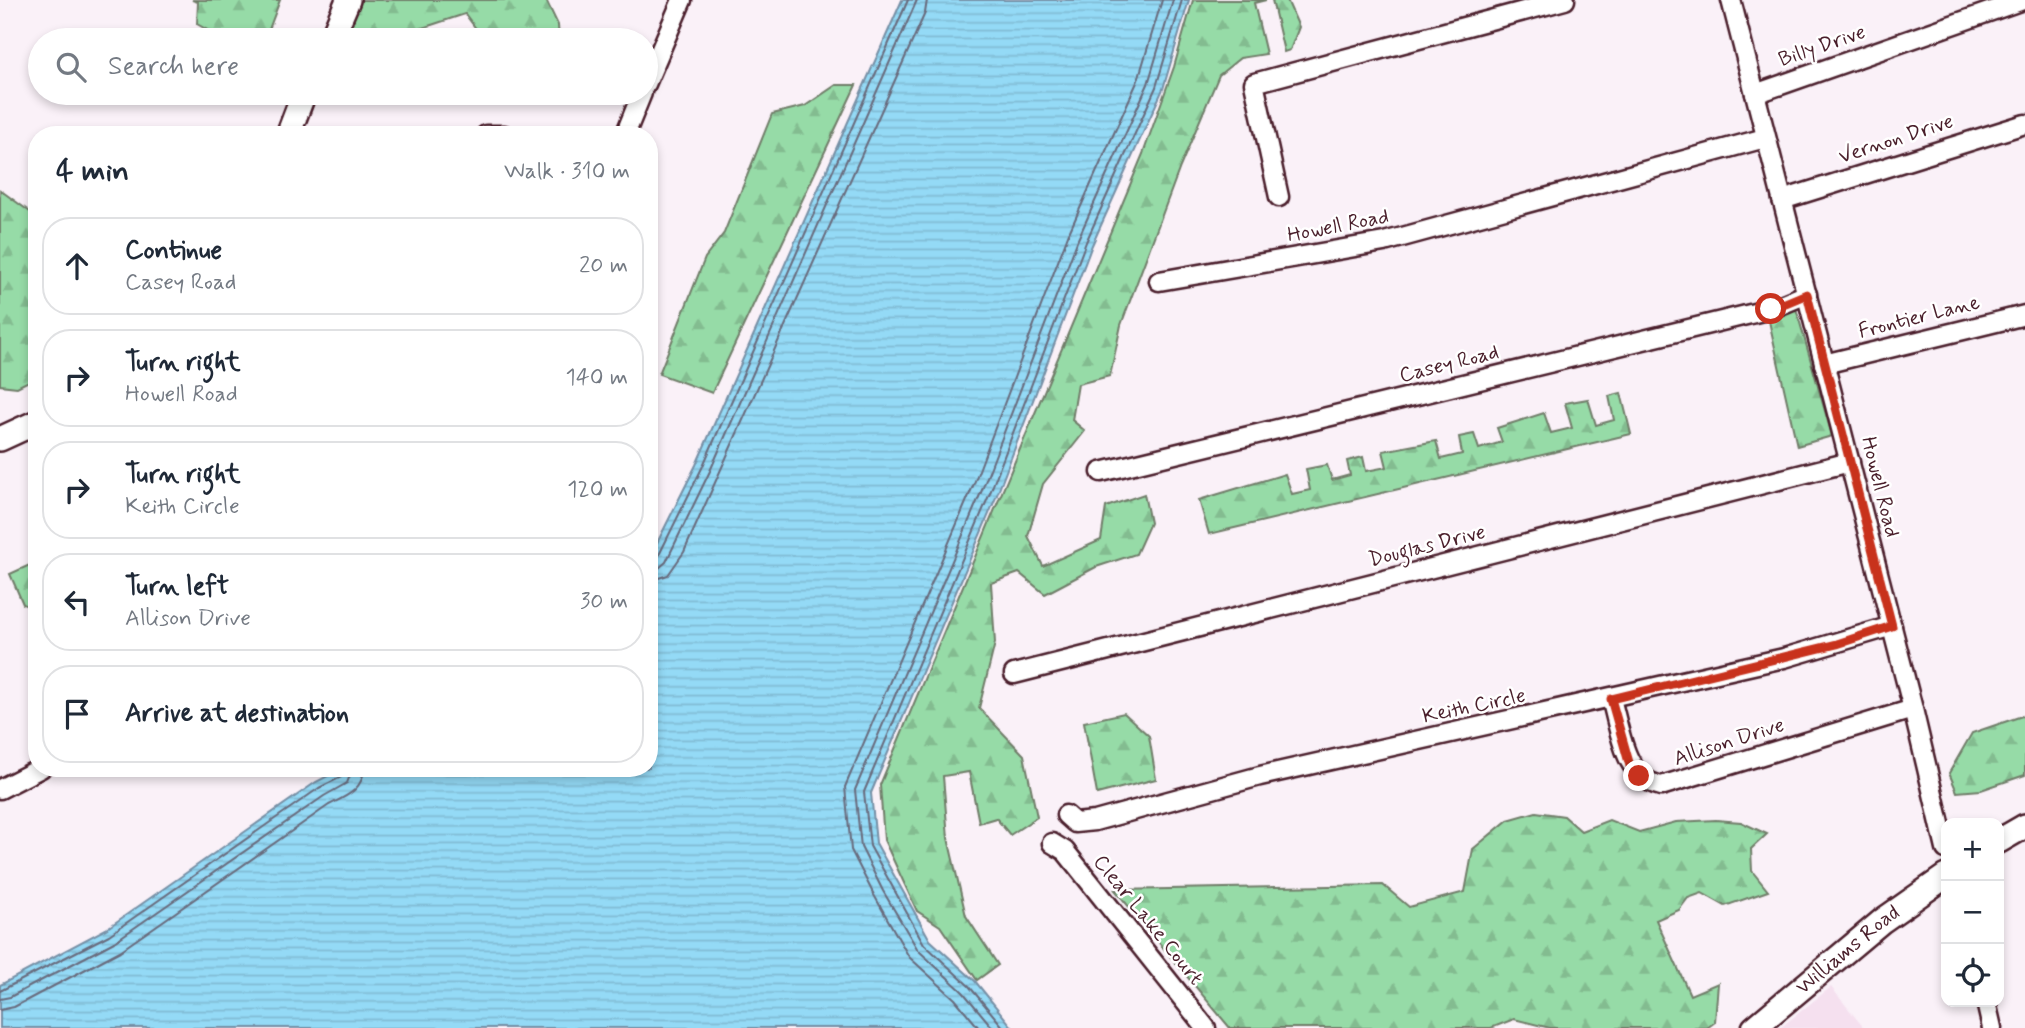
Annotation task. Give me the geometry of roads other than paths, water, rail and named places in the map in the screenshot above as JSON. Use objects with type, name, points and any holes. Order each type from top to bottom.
[{"type":"street","points":[[336,28],[348,0]]},
{"type":"street","points":[[658,56],[682,0]]},
{"type":"street","points":[[1279,197],[1254,83],[1565,0]]},
{"type":"street","name":"Howell Road","points":[[1731,0],[1892,626],[1941,828]]},
{"type":"street","name":"Billy Drive","points":[[1755,94],[2023,0]]},
{"type":"street","points":[[291,126],[299,105]]},
{"type":"street","points":[[629,126],[637,105]]},
{"type":"street","name":"Vernon Drive","points":[[1782,200],[2025,124]]},
{"type":"street","name":"Howell Road","points":[[1159,281],[1384,242],[1765,138]]},
{"type":"street","name":"Casey Road","points":[[1101,472],[1771,309],[1807,294]]},
{"type":"street","name":"Frontier Lane","points":[[1824,364],[2025,315]]},
{"type":"street","points":[[0,439],[28,426]]},
{"type":"street","name":"Douglas Drive","points":[[1014,674],[1850,462]]},
{"type":"street","name":"Keith Circle","points":[[1066,815],[1075,823],[1095,821],[1260,776],[1611,699],[1810,651],[1892,626]]},
{"type":"street","name":"Allison Drive","points":[[1611,699],[1630,766],[1647,783],[1661,786],[1825,734],[1898,716],[1913,709]]},
{"type":"street","points":[[0,789],[28,775]]},
{"type":"street","points":[[2004,838],[2025,826]]},
{"type":"street","name":"Clear Lake Court","points":[[1052,844],[1065,851],[1206,1028]]},
{"type":"street","name":"Williams Road","points":[[1754,1028],[1882,921],[1941,880]]},
{"type":"street","points":[[1987,1007],[1992,1028]]},
{"type":"water","points":[[902,0],[1189,0],[1163,89],[1092,245],[997,495],[871,793],[876,843],[930,940],[975,981],[1013,1028],[0,1028],[0,985],[106,929],[326,777],[658,777],[658,541],[696,465]]}]
